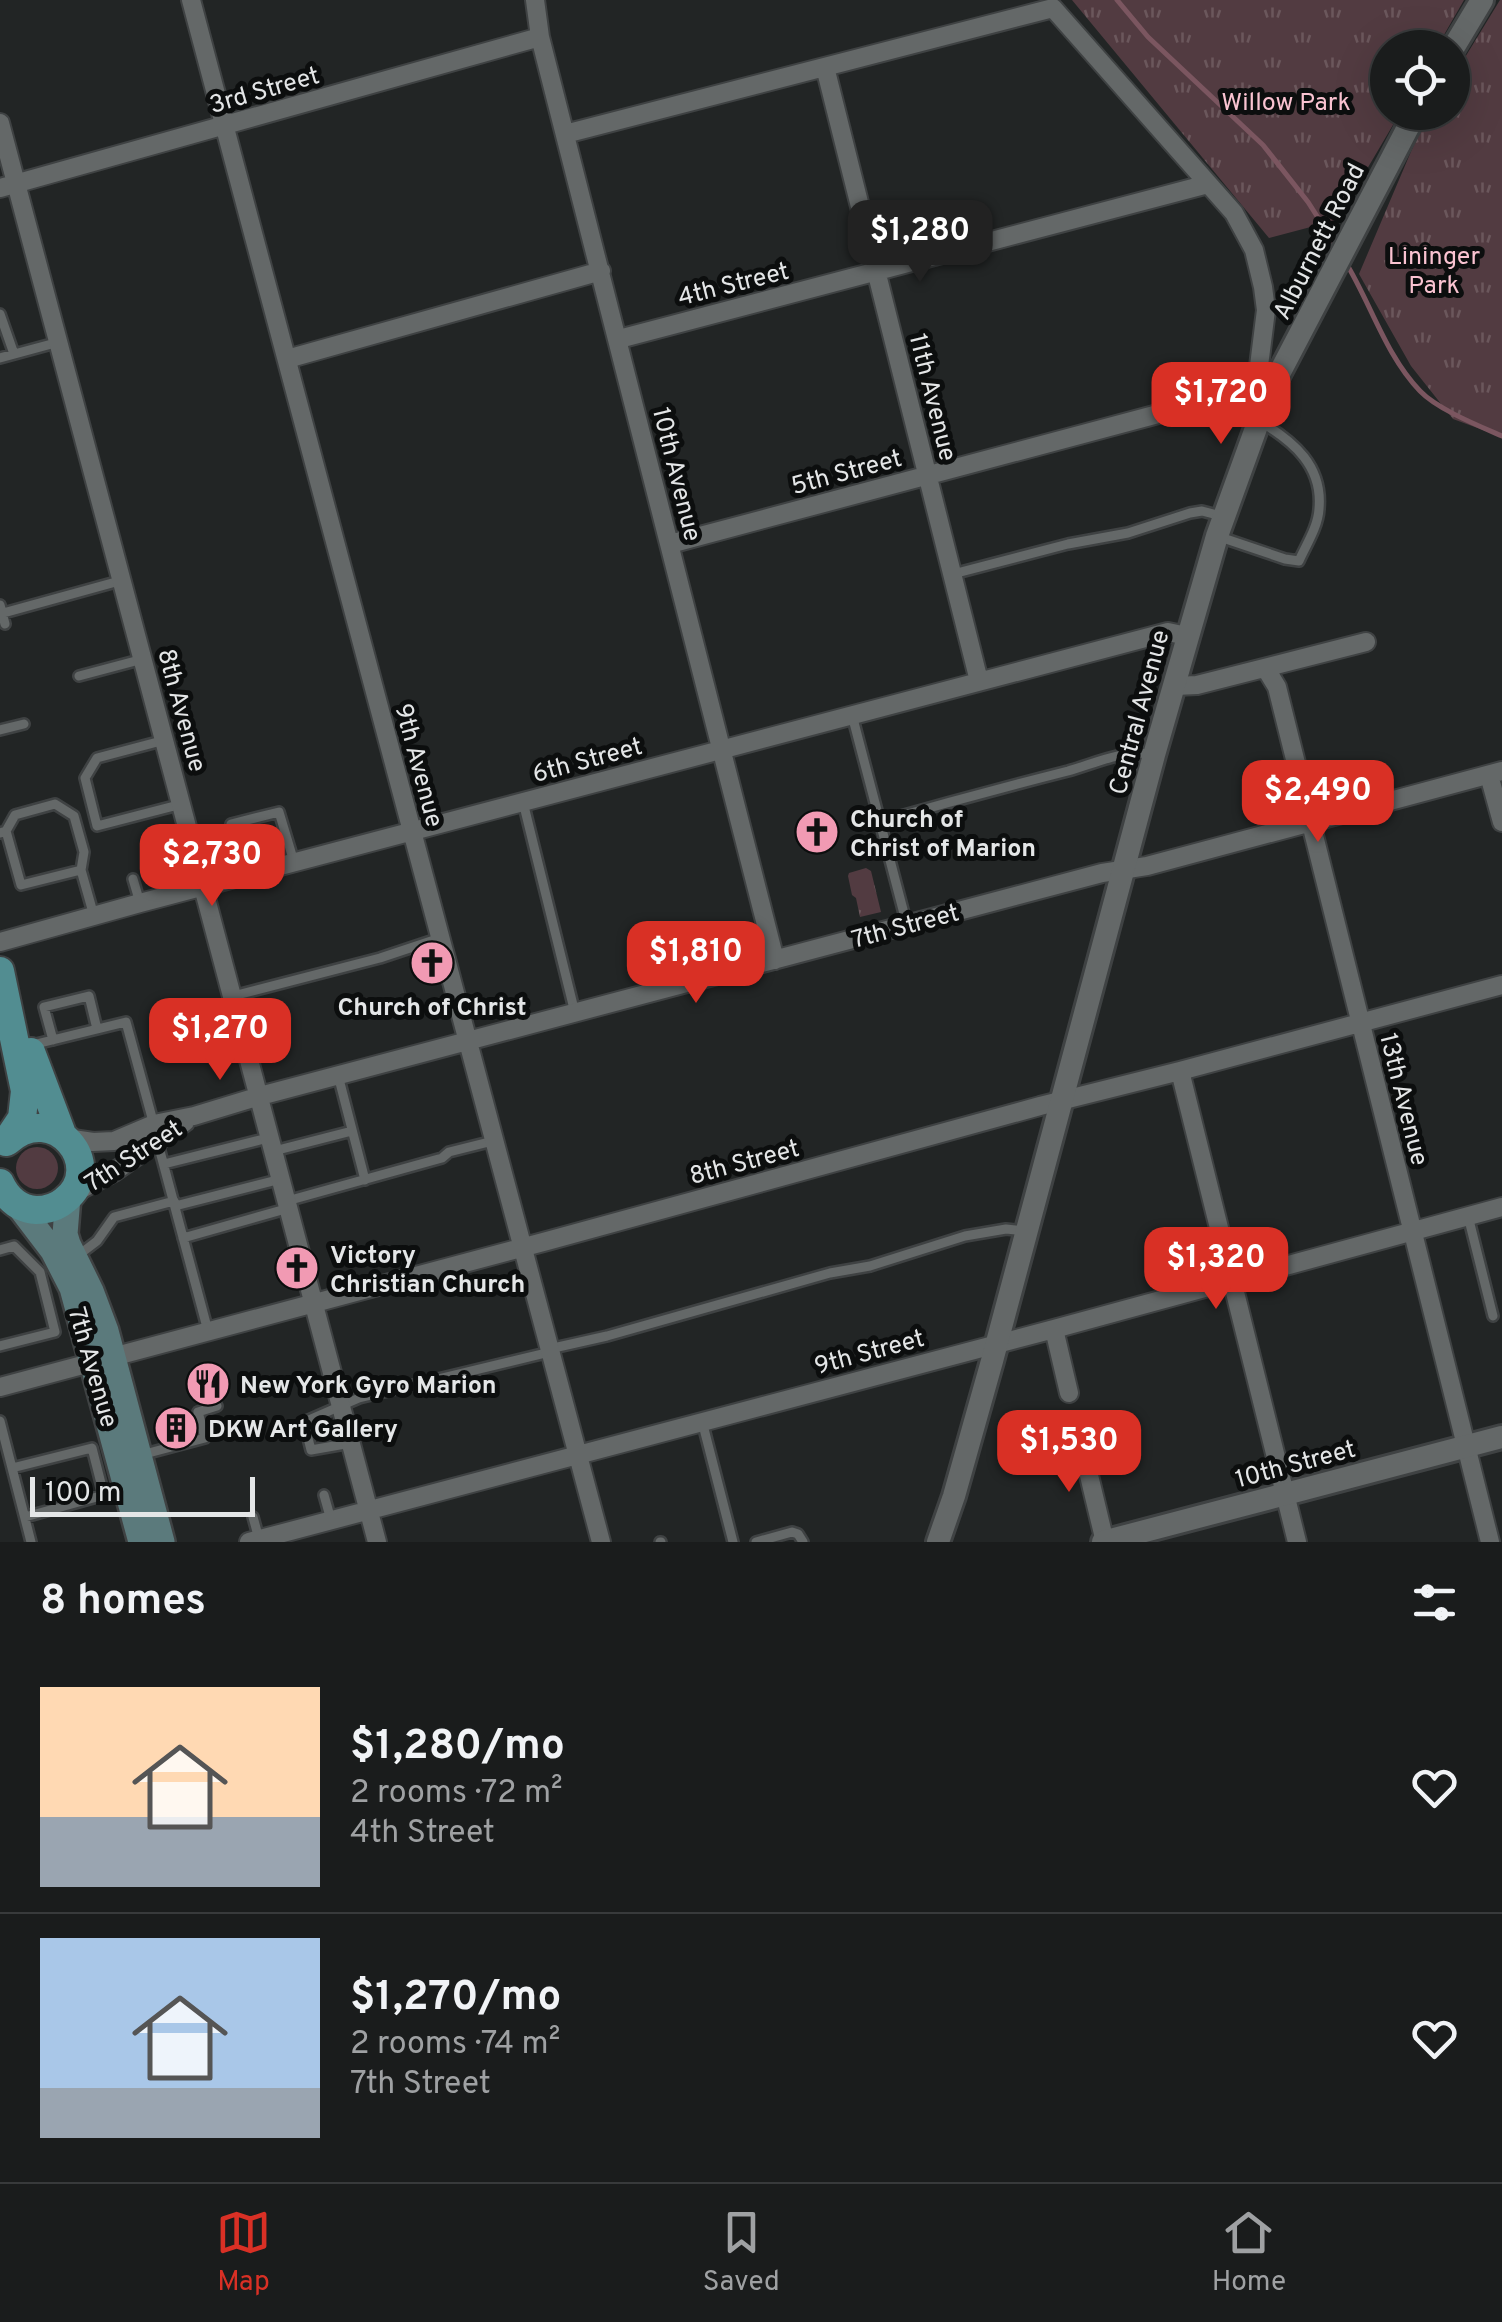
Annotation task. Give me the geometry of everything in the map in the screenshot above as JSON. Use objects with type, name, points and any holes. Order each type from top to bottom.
[{"type":"main road","points":[[0,960],[64,1136]]},
{"type":"main road","points":[[0,972],[5,1020],[33,1051]]},
{"type":"main road","points":[[2,1145],[33,1051]]},
{"type":"main road","points":[[2,1145],[33,1128],[51,1129],[72,1145],[79,1162],[78,1181],[70,1196],[56,1206],[40,1210],[7,1196]]},
{"type":"main road","name":"7th Avenue","points":[[7,1196],[53,1251],[103,1359]]},
{"type":"main road","name":"7th Avenue","points":[[70,1196],[65,1234],[91,1291],[132,1529]]},
{"type":"main road","name":"7th Avenue","points":[[119,1464],[162,1542]]},
{"type":"street","name":"9th Avenue","points":[[191,0],[600,1542]]},
{"type":"street","name":"10th Avenue","points":[[534,0],[540,37],[774,960]]},
{"type":"street","points":[[1464,30],[1482,0]]},
{"type":"street","name":"Central Avenue","points":[[825,66],[1054,8],[1234,212],[1254,250],[1266,310],[1258,366],[1268,395],[1220,527],[1187,636],[997,1342],[938,1542]]},
{"type":"street","name":"3rd Street","points":[[8,185],[540,37]]},
{"type":"street","points":[[565,134],[825,66]]},
{"type":"street","name":"11th Avenue","points":[[825,66],[979,681]]},
{"type":"street","name":"8th Avenue","points":[[0,122],[8,185],[59,342],[377,1542]]},
{"type":"street","name":"Alburnett Road","points":[[1268,395],[1407,130]]},
{"type":"street","name":"4th Street","points":[[618,339],[1208,184]]},
{"type":"street","points":[[287,359],[601,272]]},
{"type":"street","name":"5th Street","points":[[670,544],[1218,398],[1268,395]]},
{"type":"street","name":"6th Street","points":[[0,942],[92,921],[140,903],[1168,632],[1187,636]]},
{"type":"street","points":[[1175,686],[1266,669],[1366,642]]},
{"type":"street","name":"13th Avenue","points":[[1266,669],[1276,687],[1490,1542]]},
{"type":"street","points":[[1496,773],[1502,822]]},
{"type":"street","name":"7th Street","points":[[64,1136],[94,1142],[156,1132],[260,1096],[1496,773]]},
{"type":"street","name":"8th Street","points":[[0,1387],[1502,985]]},
{"type":"street","points":[[1180,1072],[1297,1542]]},
{"type":"street","name":"7th Street","points":[[70,1196],[114,1172],[156,1132]]},
{"type":"street","name":"9th Street","points":[[261,1540],[1502,1206]]},
{"type":"street","points":[[1054,1329],[1069,1393]]},
{"type":"street","name":"10th Street","points":[[1104,1542],[1502,1437]]},
{"type":"street","points":[[1080,1438],[1104,1542]]},
{"type":"street","name":"Central Avenue","points":[[947,1542],[954,1496]]},
{"type":"lane","points":[[0,314],[14,354]]},
{"type":"lane","points":[[0,358],[59,342]]},
{"type":"lane","points":[[952,574],[1128,533],[1202,511],[1220,527],[1284,559],[1299,561],[1320,511],[1318,490],[1310,464],[1298,446],[1259,420]]},
{"type":"lane","points":[[2,614],[122,580]]},
{"type":"lane","points":[[78,676],[144,659]]},
{"type":"lane","points":[[852,715],[906,925]]},
{"type":"lane","points":[[0,730],[24,724]]},
{"type":"lane","points":[[165,740],[97,758],[85,778],[96,826],[182,804]]},
{"type":"lane","points":[[878,822],[1122,754],[1154,754]]},
{"type":"lane","points":[[522,802],[574,1013]]},
{"type":"lane","points":[[81,870],[20,885],[3,832],[15,815],[55,804],[74,816],[84,852],[81,870],[92,921]]},
{"type":"lane","points":[[231,824],[279,812],[294,862]]},
{"type":"lane","points":[[133,879],[140,903]]},
{"type":"lane","points":[[233,996],[380,958],[440,938]]},
{"type":"lane","points":[[33,1051],[44,1008],[89,996],[98,1029]]},
{"type":"lane","points":[[33,1051],[126,1022],[129,1051],[156,1132],[208,1331]]},
{"type":"lane","points":[[338,1076],[365,1180]]},
{"type":"lane","points":[[164,1164],[352,1131]]},
{"type":"lane","points":[[184,1238],[493,1141]]},
{"type":"lane","points":[[74,1258],[97,1241],[114,1217],[281,1178]]},
{"type":"lane","points":[[1468,1216],[1493,1316]]},
{"type":"lane","points":[[351,1444],[311,1450],[304,1422],[359,1398],[607,1336],[830,1273],[870,1266],[965,1236],[1006,1229],[1027,1231]]},
{"type":"lane","points":[[0,1250],[14,1246],[40,1272],[55,1332],[0,1346]]},
{"type":"lane","points":[[52,1322],[80,1315]]},
{"type":"lane","points":[[25,1517],[104,1495],[119,1464],[204,1438],[198,1412],[217,1406]]},
{"type":"lane","points":[[0,1421],[32,1542]]},
{"type":"lane","points":[[702,1421],[733,1542]]},
{"type":"lane","points":[[12,1468],[92,1448],[119,1464]]},
{"type":"lane","points":[[324,1495],[331,1520]]},
{"type":"lane","points":[[253,1516],[261,1540]]},
{"type":"lane","points":[[756,1542],[792,1532],[803,1542]]},
{"type":"green space","name":"Willow Park","points":[[1072,0],[1464,0],[1447,30],[1370,30],[1370,130],[1390,130],[1337,220],[1269,238]]},
{"type":"green space","name":"Lininger Park","points":[[1502,0],[1502,437],[1453,419],[1411,366],[1359,274],[1420,130],[1470,130],[1470,49]]},
{"type":"green space","points":[[866,868],[871,871],[881,912],[860,917],[848,876]]},
{"type":"green space","points":[[37,1147],[52,1153],[58,1168],[52,1183],[37,1189],[22,1183],[16,1168],[22,1153]]},
{"type":"waterway","points":[[1117,0],[1148,37],[1263,145],[1308,202],[1338,249]]},
{"type":"waterway","points":[[1346,263],[1388,346],[1420,391],[1447,411],[1502,436]]},
{"type":"place","name":"Church of Christ of Marion","points":[[817,832]]},
{"type":"place","name":"Church of Christ","points":[[432,963]]},
{"type":"place","name":"Victory Christian Church","points":[[297,1268]]},
{"type":"place","name":"New York Gyro Marion","points":[[208,1384]]},
{"type":"place","name":"DKW Art Gallery","points":[[176,1428]]}]
